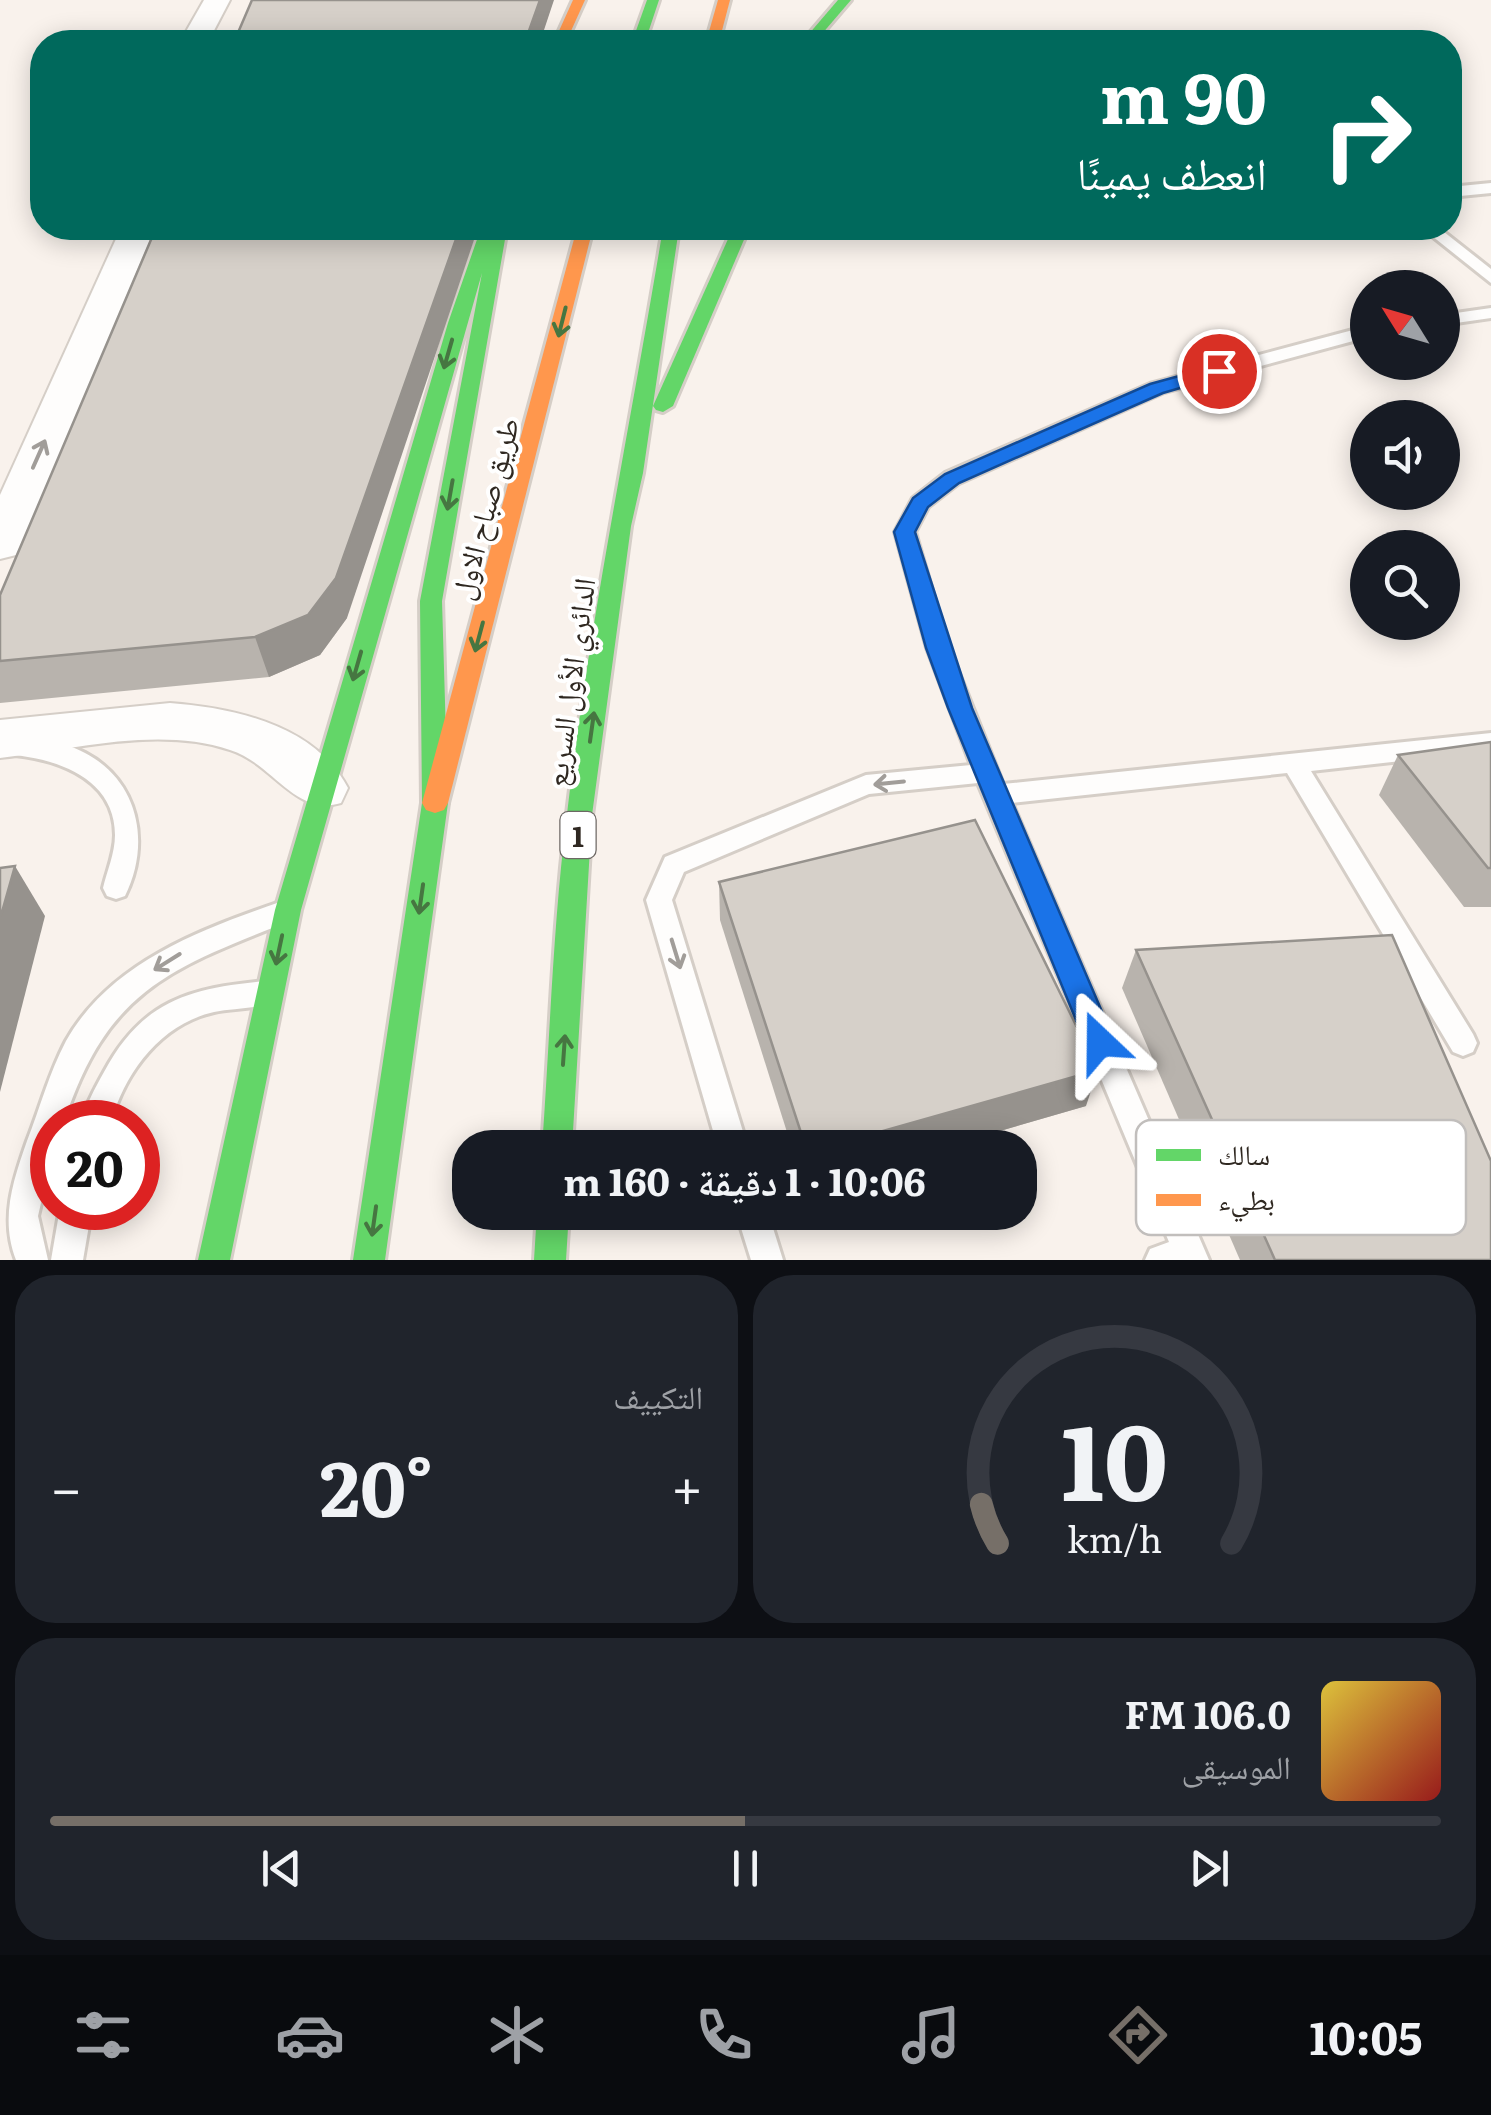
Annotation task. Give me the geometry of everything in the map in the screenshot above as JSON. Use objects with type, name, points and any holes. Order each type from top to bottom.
[{"type":"main road","points":[[565,30],[579,0]]},
{"type":"main road","points":[[642,30],[652,0]]},
{"type":"main road","points":[[715,30],[724,0]]},
{"type":"main road","points":[[807,30],[812,0]]},
{"type":"main road","points":[[816,30],[845,0]]},
{"type":"main road","points":[[214,1260],[288,910],[484,240]]},
{"type":"main road","points":[[368,1260],[435,803],[431,600],[498,240]]},
{"type":"main road","name":"طريق صباح الاول","points":[[435,803],[582,240]]},
{"type":"main road","name":"1","points":[[634,472],[669,240]]},
{"type":"main road","points":[[634,472],[737,240]]},
{"type":"main road","name":"الدائري الأول السريع","points":[[559,1130],[579,815],[621,526],[634,472]]},
{"type":"main road","points":[[550,1260],[552,1230]]},
{"type":"street","points":[[200,30],[216,0]]},
{"type":"street","points":[[219,30],[230,0]]},
{"type":"street","points":[[0,469],[105,240]]},
{"type":"street","points":[[0,544],[133,240]]},
{"type":"street","points":[[0,742],[167,722],[204,724],[270,745],[322,788]]},
{"type":"lane","points":[[1462,191],[1491,188]]},
{"type":"lane","points":[[1445,240],[1491,278]]},
{"type":"lane","points":[[1460,317],[1491,313]]},
{"type":"lane","points":[[1136,1146],[938,648],[905,532],[920,503],[952,478],[1157,388],[1350,337]]},
{"type":"lane","points":[[0,742],[80,758],[100,776],[124,811],[128,836],[116,888]]},
{"type":"lane","points":[[728,1130],[660,900],[674,865],[866,785],[990,784],[1294,763],[1491,742]]},
{"type":"lane","points":[[1294,763],[1463,1043]]},
{"type":"lane","points":[[32,1260],[22,1241],[26,1185],[76,1052],[95,1020],[120,994],[176,955],[288,910]]},
{"type":"lane","points":[[106,1100],[124,1060],[154,1023],[185,1005],[270,993]]},
{"type":"lane","points":[[67,1260],[72,1230]]},
{"type":"lane","points":[[757,1230],[766,1260]]},
{"type":"building","points":[[252,0],[540,0],[529,30],[239,30]]},
{"type":"building","points":[[151,240],[456,240],[336,578],[308,615],[255,637],[0,661],[0,595]]},
{"type":"building","points":[[1491,742],[1491,868],[1488,868],[1398,755]]},
{"type":"building","points":[[975,820],[1098,1070],[886,1130],[800,1130],[719,882]]},
{"type":"building","points":[[15,866],[0,919],[0,868]]},
{"type":"building","points":[[1392,935],[1491,1161],[1491,1260],[1275,1260],[1264,1235],[1466,1235],[1466,1120],[1212,1120],[1136,950]]},
{"type":"traffic: fast","points":[[642,30],[653,0]]},
{"type":"traffic: fast","points":[[819,30],[845,0]]},
{"type":"traffic: fast","points":[[214,1260],[288,910],[457,323],[485,240]]},
{"type":"traffic: fast","points":[[369,1260],[435,803],[431,601],[497,240]]},
{"type":"traffic: fast","points":[[621,526],[633,473],[669,240]]},
{"type":"traffic: fast","points":[[663,406],[736,240]]},
{"type":"traffic: fast","points":[[558,1130],[579,815],[621,526]]},
{"type":"traffic: fast","points":[[550,1260],[552,1230]]},
{"type":"traffic: slow","points":[[565,30],[579,0]]},
{"type":"traffic: slow","points":[[715,30],[724,0]]},
{"type":"traffic: slow","points":[[435,803],[582,240]]},
{"type":"route","points":[[1100,1042],[960,708],[938,648],[905,532],[920,503],[952,478],[1157,388],[1219,371]]}]
